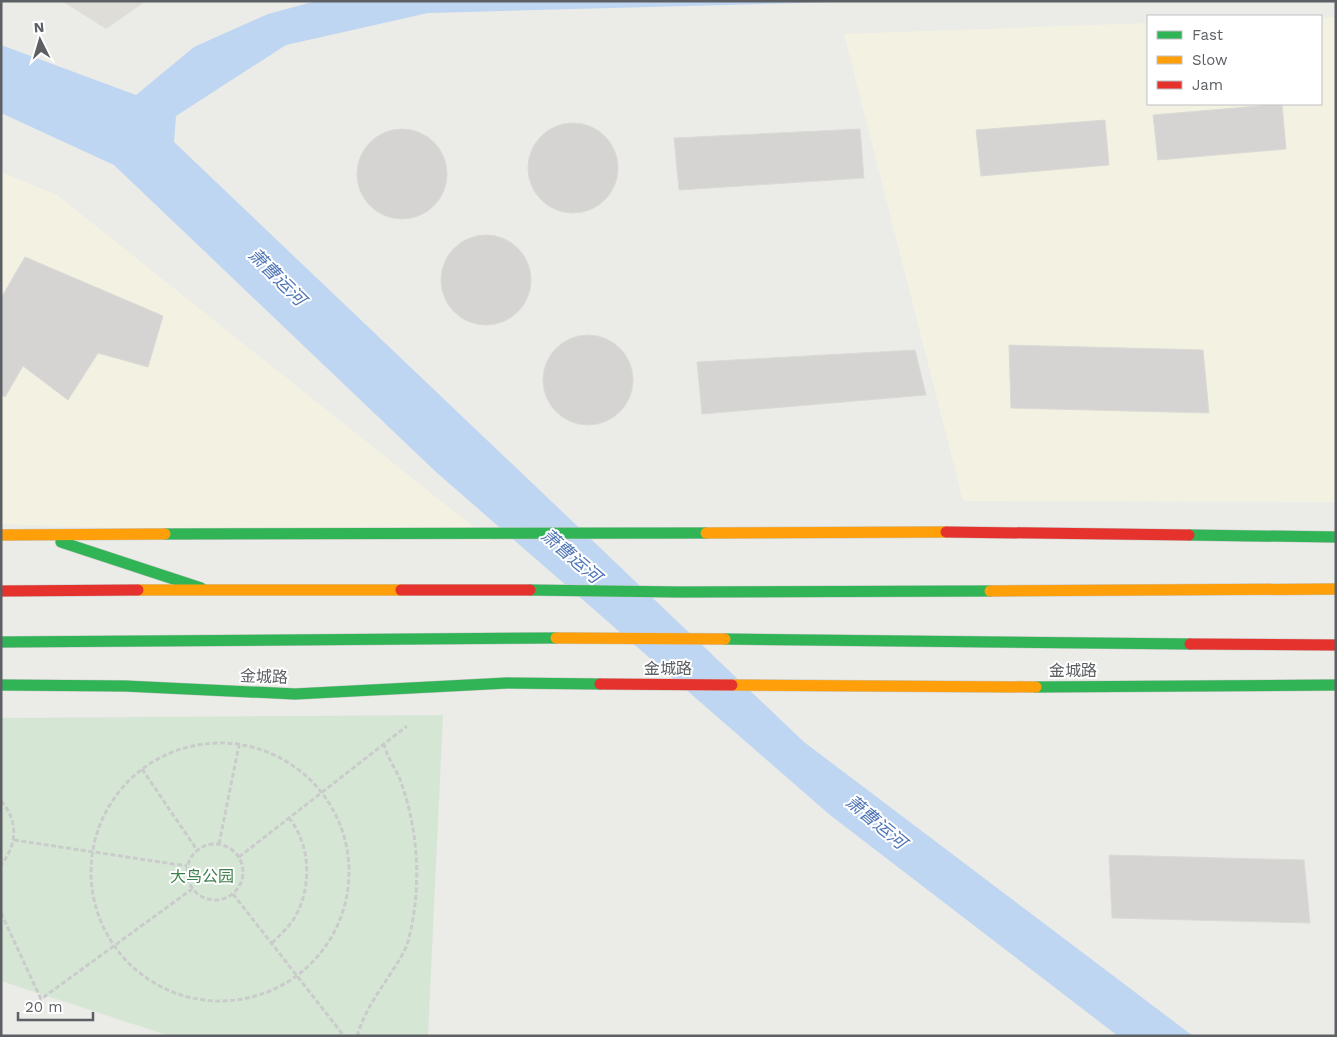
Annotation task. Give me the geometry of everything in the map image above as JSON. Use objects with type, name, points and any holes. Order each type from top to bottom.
[{"type":"main road","points":[[1,535],[914,532],[1336,537]]},
{"type":"main road","points":[[37,535],[207,590]]},
{"type":"main road","points":[[1,591],[561,590],[678,592],[1336,588]]},
{"type":"main road","name":"金城路","points":[[1,642],[617,638],[1336,645]]},
{"type":"main road","name":"金城路","points":[[1,685],[125,686],[295,694],[507,683],[981,687],[1336,685]]},
{"type":"path","points":[[239,857],[407,726]]},
{"type":"path","points":[[225,742],[258,748],[289,761],[315,782],[322,792],[335,809],[347,840],[351,873],[346,906],[333,937],[313,963],[286,984],[255,997],[222,1001],[189,998],[158,985],[140,974],[125,960],[114,946],[102,925],[91,885],[91,864],[92,851],[100,823],[109,805],[121,788],[136,773],[153,761],[192,745],[225,742]]},
{"type":"path","points":[[219,844],[239,744]]},
{"type":"path","points":[[357,1036],[361,1022],[404,953],[416,905],[416,848],[411,814],[400,780],[387,756],[384,744]]},
{"type":"path","points":[[142,769],[197,850]]},
{"type":"path","points":[[1,801],[7,808],[13,824],[14,840],[8,855],[1,865]]},
{"type":"path","points":[[272,943],[295,916],[303,899],[306,880],[307,861],[302,842],[294,824],[289,818]]},
{"type":"path","points":[[14,840],[187,866]]},
{"type":"path","points":[[219,844],[232,850],[239,857],[243,865],[243,874],[237,891],[230,897],[212,901],[195,893],[189,885],[186,876],[187,866],[197,850],[206,845],[219,844]]},
{"type":"path","points":[[1,913],[40,999],[192,889]]},
{"type":"path","points":[[233,894],[344,1036]]},
{"type":"shaded area","points":[[62,1],[146,1],[106,29]]},
{"type":"shaded area","points":[[1336,17],[1336,502],[963,501],[844,34],[1147,23],[1147,105],[1322,105],[1322,18]]},
{"type":"shaded area","points":[[1,172],[57,195],[491,541],[1,524]]},
{"type":"green space","name":"大鸟公园","points":[[443,715],[428,1036],[170,1036],[1,981],[1,718]]},
{"type":"water","name":"萧曹运河","points":[[316,1],[870,1],[428,13],[286,45],[176,116],[174,142],[804,742],[1193,1036],[1118,1036],[830,815],[436,472],[114,165],[1,113],[1,45],[136,95],[194,47],[268,14]]},
{"type":"building","points":[[1282,105],[1286,149],[1158,160],[1153,115]]},
{"type":"building","points":[[1105,120],[1109,165],[981,176],[976,130]]},
{"type":"building","points":[[573,123],[590,126],[605,136],[615,151],[618,168],[615,185],[605,200],[590,210],[573,213],[556,210],[541,200],[531,185],[528,168],[531,151],[541,136],[556,126]]},
{"type":"building","points":[[402,129],[419,132],[434,142],[444,157],[447,174],[444,191],[434,206],[419,216],[402,219],[385,216],[370,206],[360,191],[357,174],[360,157],[370,142],[385,132]]},
{"type":"building","points":[[860,129],[864,178],[679,190],[674,138]]},
{"type":"building","points":[[486,235],[503,238],[518,248],[528,263],[531,280],[528,297],[518,312],[503,322],[486,325],[469,322],[454,312],[444,297],[441,280],[444,263],[454,248],[469,238]]},
{"type":"building","points":[[25,257],[163,316],[148,367],[98,353],[68,400],[23,366],[5,397],[1,395],[1,298]]},
{"type":"building","points":[[588,335],[605,338],[620,348],[630,363],[633,380],[630,397],[620,412],[605,422],[588,425],[571,422],[556,412],[546,397],[543,380],[546,363],[556,348],[571,338]]},
{"type":"building","points":[[1009,345],[1203,350],[1209,413],[1011,408]]},
{"type":"building","points":[[915,350],[926,395],[702,414],[697,362]]},
{"type":"building","points":[[1109,855],[1304,860],[1310,923],[1112,918]]},
{"type":"traffic: fast","points":[[165,534],[706,533]]},
{"type":"traffic: fast","points":[[1189,535],[1336,537]]},
{"type":"traffic: fast","points":[[61,542],[201,588]]},
{"type":"traffic: fast","points":[[530,590],[678,592],[990,591]]},
{"type":"traffic: fast","points":[[1,642],[556,638]]},
{"type":"traffic: fast","points":[[725,639],[1190,644]]},
{"type":"traffic: fast","points":[[1,685],[125,686],[295,694],[507,683],[600,684]]},
{"type":"traffic: fast","points":[[1036,687],[1336,685]]},
{"type":"traffic: slow","points":[[706,533],[946,532]]},
{"type":"traffic: slow","points":[[1,535],[165,534]]},
{"type":"traffic: slow","points":[[990,591],[1336,589]]},
{"type":"traffic: slow","points":[[138,590],[401,590]]},
{"type":"traffic: slow","points":[[556,638],[725,639]]},
{"type":"traffic: slow","points":[[732,685],[1036,687]]},
{"type":"traffic: jam","points":[[946,532],[1189,535]]},
{"type":"traffic: jam","points":[[1,591],[138,590]]},
{"type":"traffic: jam","points":[[401,590],[530,590]]},
{"type":"traffic: jam","points":[[1190,644],[1336,645]]},
{"type":"traffic: jam","points":[[600,684],[732,685]]}]
